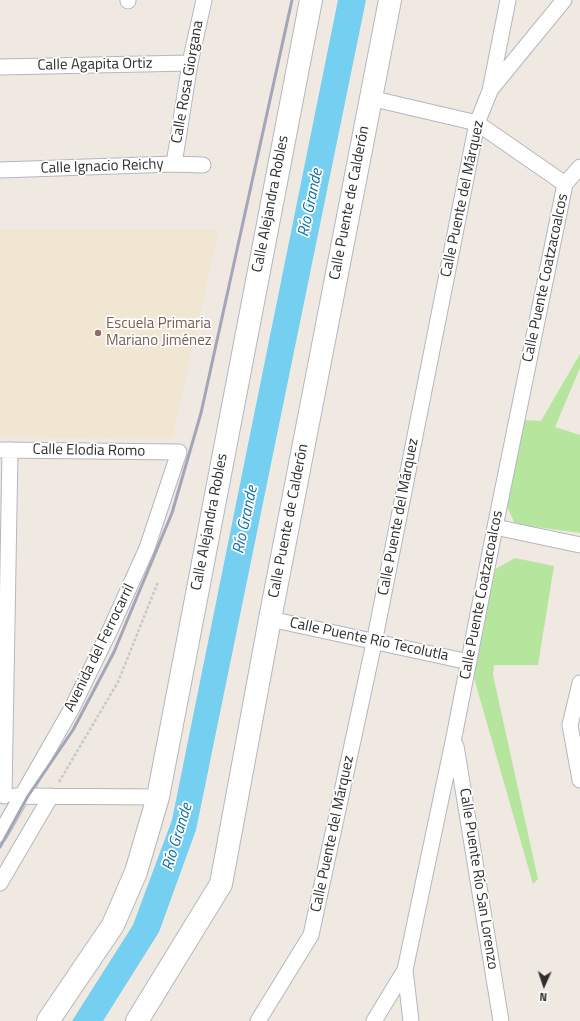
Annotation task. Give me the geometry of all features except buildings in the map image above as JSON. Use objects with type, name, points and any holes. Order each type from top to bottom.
[{"type":"main road","name":"Calle Alejandra Robles","points":[[48,1021],[113,925],[136,872],[158,797],[311,0]]},
{"type":"main road","name":"Calle Puente de Calderón","points":[[137,1021],[221,884],[270,618],[390,0]]},
{"type":"street","name":"Calle Rosa Giorgana","points":[[174,164],[190,63],[204,0]]},
{"type":"street","name":"Calle Puente del Márquez","points":[[258,1021],[311,935],[374,643],[477,123],[490,91],[508,0]]},
{"type":"street","points":[[490,91],[564,0]]},
{"type":"street","name":"Calle Agapita Ortiz","points":[[0,67],[190,63]]},
{"type":"street","points":[[370,98],[477,123],[565,184]]},
{"type":"street","name":"Calle Ignacio Reichy","points":[[0,170],[174,164],[203,165]]},
{"type":"street","name":"Calle Puente Coatzacoalcos","points":[[374,1021],[405,970],[454,737],[565,184],[580,167]]},
{"type":"street","points":[[5,450],[2,796],[158,797]]},
{"type":"street","name":"Calle Elodia Romo","points":[[5,450],[179,452]]},
{"type":"street","name":"Avenida del Ferrocarril","points":[[0,834],[72,708],[147,548],[179,452]]},
{"type":"street","points":[[495,527],[580,545]]},
{"type":"street","name":"Calle Puente Río Tecolutla","points":[[270,618],[374,643],[469,662]]},
{"type":"street","points":[[578,693],[570,724],[580,780]]},
{"type":"street","name":"Calle Puente Río San Lorenzo","points":[[454,737],[501,1021]]},
{"type":"street","points":[[0,883],[51,796]]},
{"type":"street","points":[[405,970],[411,1021]]},
{"type":"path","points":[[51,796],[118,682],[158,582]]},
{"type":"shaded area","name":"Escuela Primaria Mariano Jiménez","points":[[0,230],[219,230],[172,439],[0,437]]},
{"type":"green space","points":[[580,354],[580,368],[555,427],[580,435],[580,533],[515,524],[505,502],[524,420],[541,421]]},
{"type":"green space","points":[[515,558],[554,566],[538,665],[494,665],[493,675],[538,879],[533,884],[472,671],[492,571]]},
{"type":"water","name":"Río Grande","points":[[338,0],[366,0],[196,830],[159,932],[103,1021],[72,1021],[133,925],[172,820]]},
{"type":"railway","points":[[0,847],[28,796],[73,730],[114,652],[172,513],[201,413],[292,0]]},
{"type":"place","name":"Escuela Primaria Mariano Jiménez","points":[[98,333]]}]
